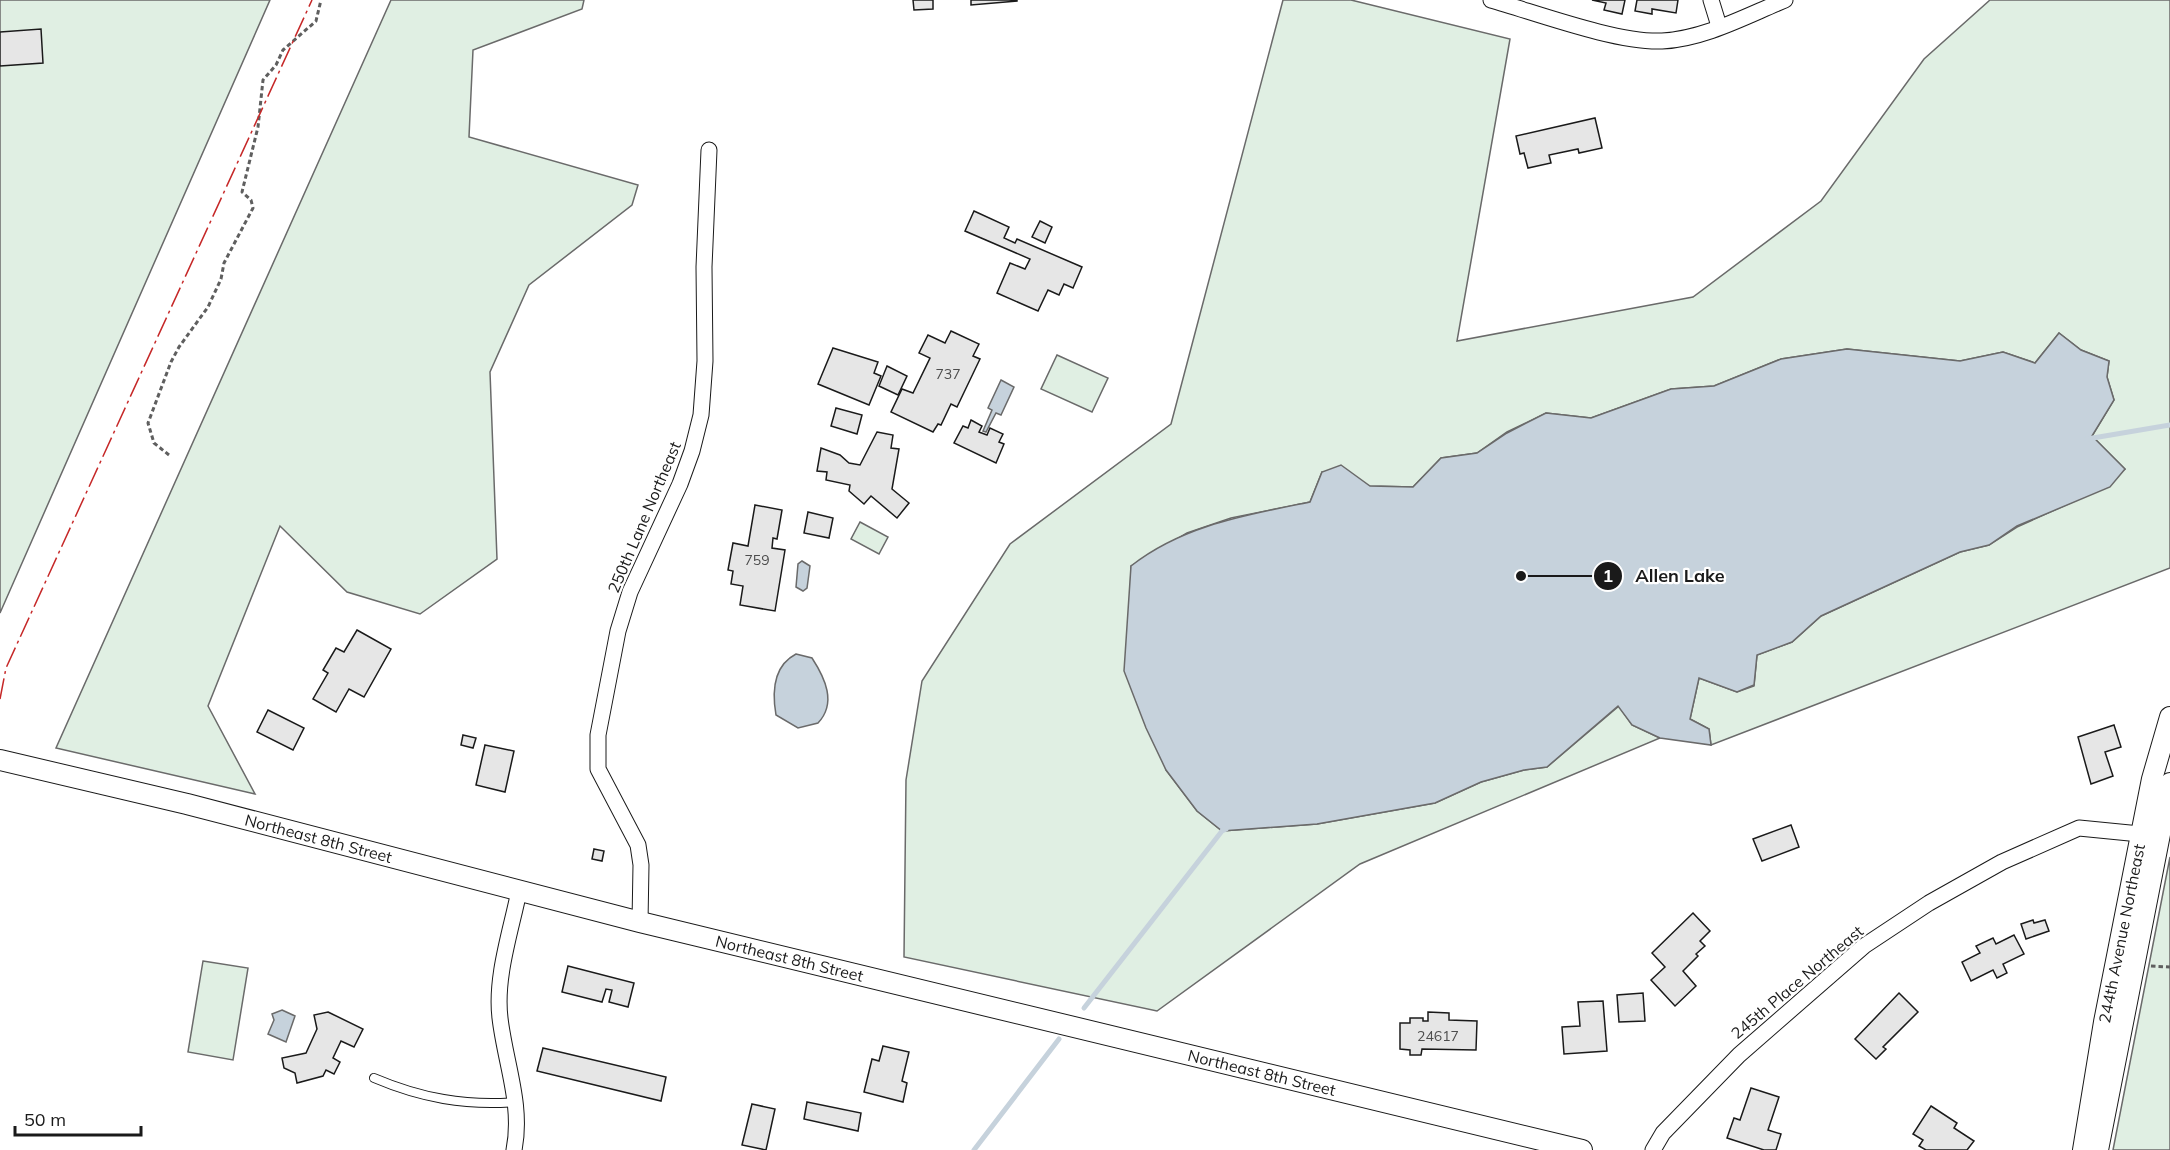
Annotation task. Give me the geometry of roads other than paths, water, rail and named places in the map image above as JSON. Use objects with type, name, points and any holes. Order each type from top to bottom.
[{"type":"street","points":[[1491,0],[1645,40],[1691,37],[1785,0]]},
{"type":"street","points":[[1710,0],[1719,27]]},
{"type":"street","name":"250th Lane Northeast","points":[[640,922],[641,865],[638,845],[598,769],[598,735],[618,631],[630,592],[680,484],[692,451],[701,415],[705,361],[704,267],[709,150]]},
{"type":"street","name":"244th Avenue Northeast","points":[[2098,1150],[2168,730]]},
{"type":"street","name":"Northeast 8th Street","points":[[0,760],[187,804],[640,922],[1582,1150]]},
{"type":"street","name":"244th Avenue Northeast","points":[[2083,1150],[2104,1022],[2150,835],[2170,783]]},
{"type":"street","name":"245th Place Northeast","points":[[1653,1150],[1663,1133],[1739,1055],[1864,946],[1929,903],[2002,862],[2079,828],[2150,835]]},
{"type":"street","points":[[514,1150],[516,1102],[500,1017],[500,998],[519,891]]},
{"type":"lane","points":[[374,1078],[408,1092],[446,1101],[488,1104],[516,1102]]},
{"type":"waterway","points":[[2087,439],[2170,425]]},
{"type":"waterway","points":[[1084,1008],[1222,831],[1226,829]]},
{"type":"waterway","points":[[974,1150],[1059,1039]]},
{"type":"place","name":"Allen Lake","points":[[1521,576]]}]
